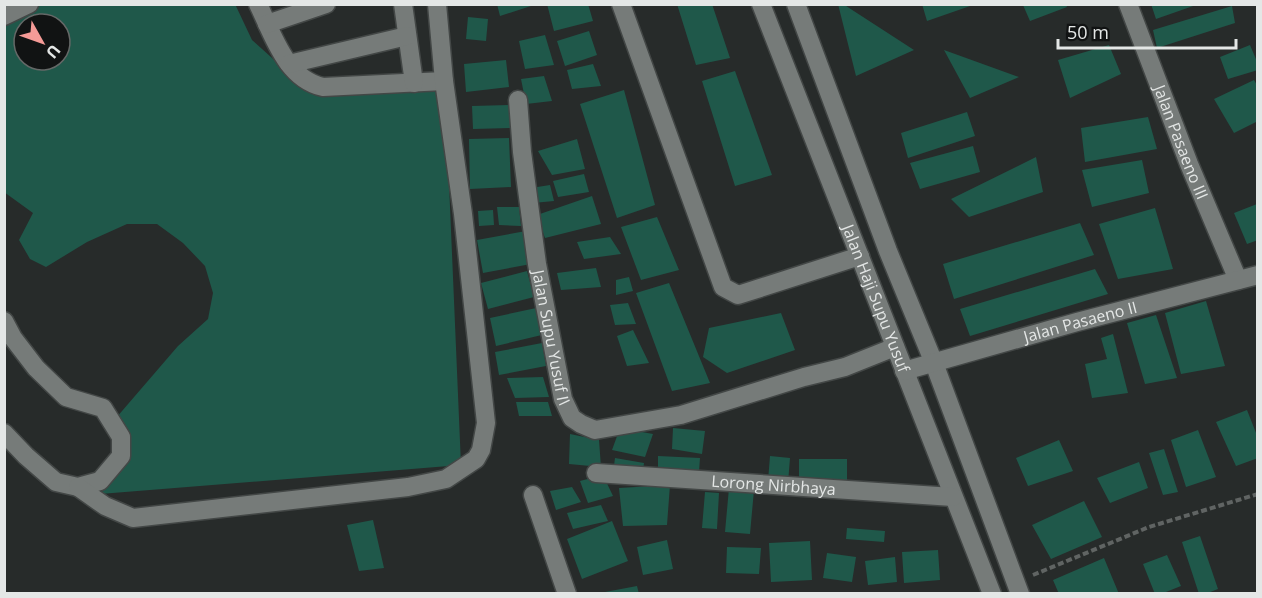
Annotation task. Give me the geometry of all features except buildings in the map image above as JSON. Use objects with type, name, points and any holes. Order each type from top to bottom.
[{"type":"street","points":[[4,16],[29,4]]},
{"type":"street","points":[[258,4],[283,56],[311,85],[323,87],[444,81]]},
{"type":"street","points":[[267,24],[326,4]]},
{"type":"street","points":[[403,4],[414,83]]},
{"type":"street","points":[[4,433],[56,482],[78,487],[105,506],[133,518],[408,488],[446,479],[476,459],[481,450],[486,423],[463,214],[444,81],[437,4]]},
{"type":"street","points":[[621,4],[723,288],[738,295],[860,256]]},
{"type":"street","name":"Jalan Haji Supu Yusuf","points":[[761,4],[992,594]]},
{"type":"street","name":"Jalan Haji Supu Yusuf","points":[[796,4],[1018,588]]},
{"type":"street","name":"Jalan Pasaeno III","points":[[1128,4],[1189,164],[1238,280]]},
{"type":"street","points":[[290,64],[407,36]]},
{"type":"street","name":"Jalan Supu Yusuf II","points":[[518,100],[522,152],[537,264],[563,399],[572,418],[581,424],[595,429],[681,415],[804,377],[845,367],[895,347]]},
{"type":"street","name":"Jalan Pasaeno II","points":[[903,371],[1257,275]]},
{"type":"street","points":[[4,321],[13,338],[36,368],[66,397],[103,408],[121,437],[121,456],[100,481],[78,487]]},
{"type":"street","name":"Lorong Nirbhaya","points":[[596,474],[953,497]]},
{"type":"street","points":[[533,495],[567,594]]},
{"type":"path","points":[[1018,588],[1149,527],[1257,494]]}]
